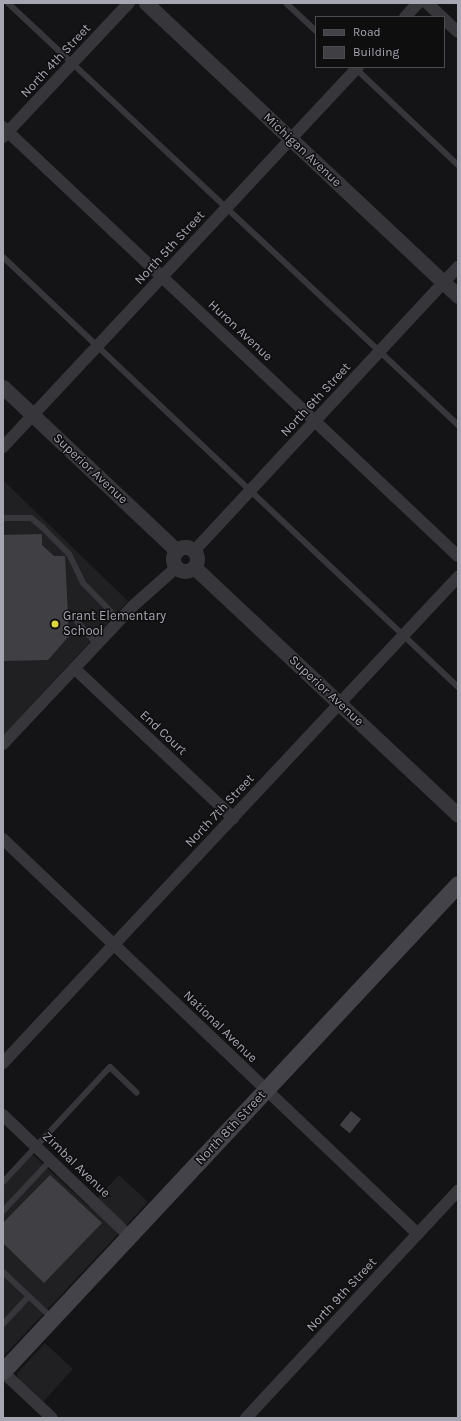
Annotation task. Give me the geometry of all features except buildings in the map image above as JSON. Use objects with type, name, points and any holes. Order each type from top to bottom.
[{"type":"main road","name":"North 8th Street","points":[[3,1371],[458,884]]},
{"type":"street","name":"North 4th Street","points":[[5,132],[129,3]]},
{"type":"street","name":"Michigan Avenue","points":[[146,3],[458,296]]},
{"type":"street","points":[[406,16],[418,3]]},
{"type":"street","points":[[427,3],[441,16]]},
{"type":"street","points":[[445,20],[458,32]]},
{"type":"street","name":"North 5th Street","points":[[3,447],[356,68]]},
{"type":"street","name":"Huron Avenue","points":[[5,132],[162,277],[458,556]]},
{"type":"street","name":"North 6th Street","points":[[194,551],[316,422],[458,267]]},
{"type":"street","name":"Superior Avenue","points":[[3,387],[177,551]]},
{"type":"street","points":[[187,547],[194,551],[197,557],[194,566],[184,570],[177,567],[174,557],[177,551],[187,547]]},
{"type":"street","name":"Superior Avenue","points":[[194,566],[458,815]]},
{"type":"street","points":[[3,744],[119,620],[177,567]]},
{"type":"street","name":"North 7th Street","points":[[3,1063],[458,577]]},
{"type":"street","name":"End Court","points":[[74,668],[233,818]]},
{"type":"street","name":"National Avenue","points":[[3,839],[115,944],[265,1091],[418,1234]]},
{"type":"street","name":"Zimbal Avenue","points":[[3,1115],[129,1236]]},
{"type":"street","name":"North 9th Street","points":[[246,1418],[458,1192]]},
{"type":"street","points":[[3,1371],[52,1418]]},
{"type":"lane","points":[[8,3],[458,425]]},
{"type":"lane","points":[[286,3],[315,30]]},
{"type":"lane","points":[[356,68],[458,165]]},
{"type":"lane","points":[[3,257],[458,687]]},
{"type":"lane","points":[[3,518],[31,518],[42,527],[69,554],[83,583],[119,620]]},
{"type":"lane","points":[[74,618],[97,644]]},
{"type":"lane","points":[[3,1182],[110,1067],[137,1093]]},
{"type":"lane","points":[[3,1211],[50,1161]]},
{"type":"lane","points":[[4,1274],[52,1318]]},
{"type":"lane","points":[[3,1324],[29,1296]]},
{"type":"shaded area","name":"Grant Elementary School","points":[[3,480],[128,601],[3,735]]},
{"type":"shaded area","points":[[32,1154],[89,1207],[119,1175],[148,1202],[3,1357],[3,1185]]},
{"type":"shaded area","points":[[45,1343],[73,1369],[43,1402],[19,1379],[17,1373]]},
{"type":"place","name":"Grant Elementary School","points":[[55,624]]}]
